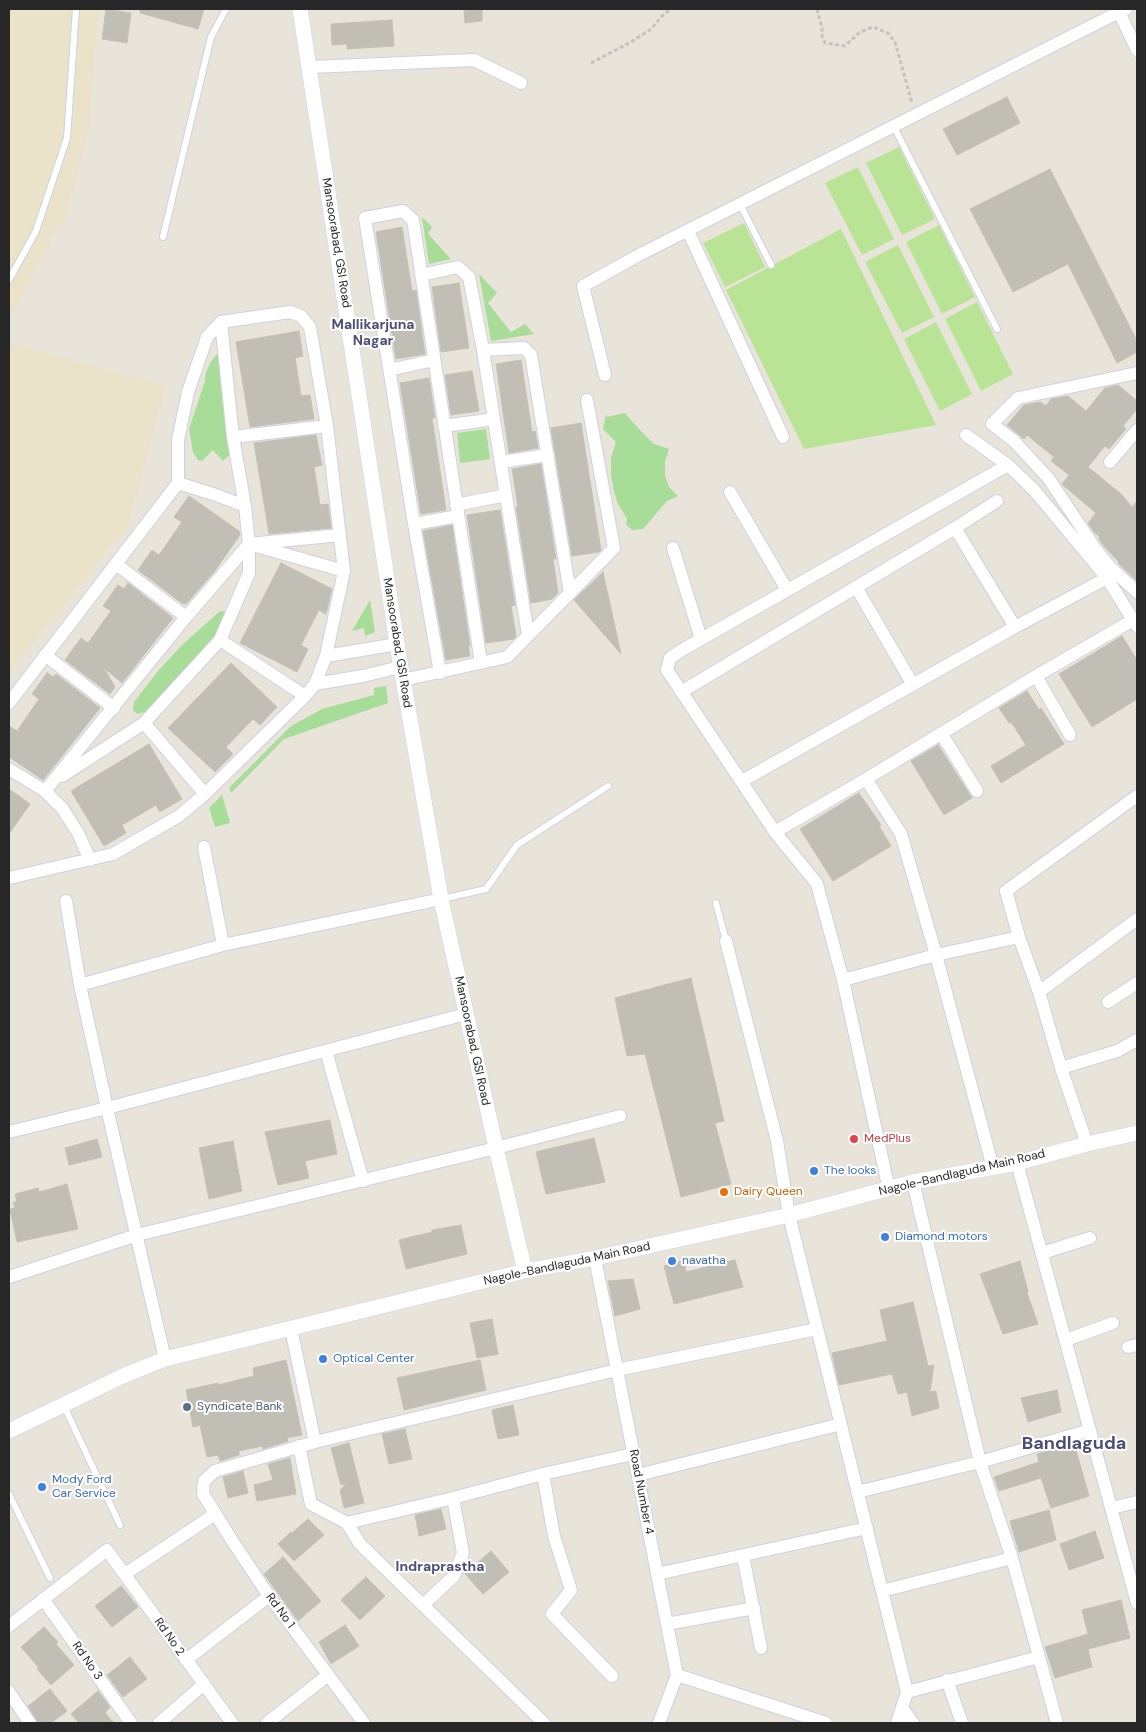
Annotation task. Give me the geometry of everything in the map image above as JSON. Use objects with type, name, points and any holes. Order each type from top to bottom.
[{"type":"street","name":"Mansoorabad, GSI Road","points":[[300,9],[397,644],[441,899],[525,1271]]},
{"type":"street","points":[[605,375],[583,286],[1121,10],[1137,50]]},
{"type":"street","points":[[310,67],[474,60],[521,83]]},
{"type":"street","points":[[440,673],[365,218],[403,211],[413,220],[481,663]]},
{"type":"street","points":[[688,231],[783,438]]},
{"type":"street","points":[[421,275],[458,267],[469,277],[483,350],[528,635]]},
{"type":"street","points":[[9,703],[178,483],[178,440],[188,392],[207,337],[221,322],[290,312],[301,316],[310,327],[327,426],[344,571],[326,656],[315,684],[205,794],[179,816],[113,854],[9,878]]},
{"type":"street","points":[[47,788],[144,723],[220,640],[249,573],[249,544],[245,506],[233,437],[221,322]]},
{"type":"street","points":[[483,350],[524,348],[531,355],[570,593]]},
{"type":"street","points":[[389,370],[434,360]]},
{"type":"street","points":[[1137,373],[1018,398],[992,424],[1014,441],[1049,479],[1096,551],[1137,592]]},
{"type":"street","points":[[315,684],[363,676],[440,673],[507,657],[614,548],[587,400]]},
{"type":"street","points":[[444,426],[494,419]]},
{"type":"street","points":[[233,437],[327,426]]},
{"type":"street","points":[[1110,462],[1137,430]]},
{"type":"street","points":[[775,832],[1036,676],[1135,623],[1107,578],[1034,490],[1008,465],[966,435]]},
{"type":"street","points":[[501,462],[548,455]]},
{"type":"street","points":[[889,1190],[844,980],[817,884],[775,832],[667,670],[670,658],[701,639],[1008,465]]},
{"type":"street","points":[[178,483],[245,506]]},
{"type":"street","points":[[730,492],[787,590]]},
{"type":"street","points":[[414,524],[506,495]]},
{"type":"street","points":[[680,692],[997,501]]},
{"type":"street","points":[[955,528],[1015,627]]},
{"type":"street","points":[[47,788],[114,708],[186,617],[249,544],[340,535]]},
{"type":"street","points":[[249,544],[344,571]]},
{"type":"street","points":[[673,548],[701,639]]},
{"type":"street","points":[[116,564],[186,617]]},
{"type":"street","points":[[742,781],[1015,627],[1107,578]]},
{"type":"street","points":[[856,587],[913,685]]},
{"type":"street","points":[[220,640],[305,696]]},
{"type":"street","points":[[326,656],[397,644]]},
{"type":"street","points":[[46,655],[114,708]]},
{"type":"street","points":[[1036,676],[1070,735]]},
{"type":"street","points":[[144,723],[205,794]]},
{"type":"street","points":[[941,733],[977,791]]},
{"type":"street","points":[[9,769],[47,788],[78,833],[90,860]]},
{"type":"street","points":[[866,779],[901,834],[936,955],[992,1168]]},
{"type":"street","points":[[1087,1144],[1061,1068],[1039,992],[1019,937],[1006,891],[1137,796]]},
{"type":"street","points":[[204,847],[223,945]]},
{"type":"street","points":[[80,985],[223,945],[441,899]]},
{"type":"street","points":[[66,902],[80,985],[165,1359]]},
{"type":"street","points":[[1039,992],[1137,919]]},
{"type":"street","points":[[844,980],[936,955],[1019,937]]},
{"type":"street","points":[[726,942],[778,1141],[789,1215],[907,1692],[897,1723]]},
{"type":"street","points":[[1108,1002],[1137,983]]},
{"type":"street","points":[[9,1132],[466,1014]]},
{"type":"street","points":[[1061,1068],[1117,1051],[1137,1040]]},
{"type":"street","points":[[326,1051],[363,1180]]},
{"type":"street","points":[[9,1277],[137,1235],[620,1116]]},
{"type":"street","name":"Nagole-Bandlaguda Main Road","points":[[9,1429],[165,1359],[525,1271],[595,1258],[789,1215],[889,1190],[913,1182],[1017,1163],[1137,1133]]},
{"type":"street","points":[[1017,1163],[1136,1596]]},
{"type":"street","points":[[913,1182],[980,1462],[1012,1558],[1057,1723]]},
{"type":"street","points":[[1042,1253],[1090,1238]]},
{"type":"street","name":"Road Number 4","points":[[595,1258],[677,1675]]},
{"type":"street","points":[[1066,1340],[1113,1323]]},
{"type":"street","points":[[290,1329],[315,1442]]},
{"type":"street","points":[[544,1723],[360,1544],[347,1523],[311,1504],[299,1446],[617,1370],[817,1329]]},
{"type":"street","points":[[638,1475],[841,1424]]},
{"type":"street","points":[[858,1492],[980,1462],[1090,1430]]},
{"type":"street","name":"Rd No 1","points":[[299,1446],[215,1471],[204,1481],[203,1494],[214,1514],[269,1596],[364,1723]]},
{"type":"street","points":[[347,1523],[543,1474],[634,1454]]},
{"type":"street","points":[[543,1474],[554,1536],[571,1590],[552,1614],[612,1676]]},
{"type":"street","points":[[423,1606],[454,1576],[463,1553],[453,1498]]},
{"type":"street","points":[[1111,1508],[1137,1502]]},
{"type":"street","points":[[125,1574],[214,1514]]},
{"type":"street","points":[[657,1574],[866,1528]]},
{"type":"street","name":"Rd No 2","points":[[43,1599],[108,1550],[232,1723]]},
{"type":"street","points":[[743,1556],[761,1648]]},
{"type":"street","points":[[882,1591],[1012,1558]]},
{"type":"street","points":[[186,1660],[269,1596]]},
{"type":"street","points":[[9,1626],[43,1599]]},
{"type":"street","name":"Rd No 3","points":[[43,1599],[131,1723]]},
{"type":"street","points":[[667,1624],[754,1608]]},
{"type":"street","points":[[907,1692],[947,1680],[1038,1658]]},
{"type":"street","points":[[267,1723],[328,1675]]},
{"type":"street","points":[[659,1723],[677,1675],[826,1723]]},
{"type":"street","points":[[947,1680],[962,1723]]},
{"type":"street","points":[[159,1723],[203,1685]]},
{"type":"street","points":[[9,1692],[30,1723]]},
{"type":"street","points":[[902,1708],[913,1723]]},
{"type":"lane","points":[[9,280],[36,231],[67,138],[76,9]]},
{"type":"lane","points":[[163,237],[211,37],[226,9]]},
{"type":"lane","points":[[894,127],[998,329]]},
{"type":"lane","points":[[740,204],[771,265]]},
{"type":"lane","points":[[441,899],[486,889],[517,845],[608,786]]},
{"type":"lane","points":[[716,903],[726,942]]},
{"type":"lane","points":[[63,1405],[120,1525]]},
{"type":"lane","points":[[9,1494],[50,1578]]},
{"type":"path","points":[[591,63],[651,29],[671,9]]},
{"type":"path","points":[[817,9],[825,43],[845,46],[860,32],[873,27],[882,29],[892,38],[916,116]]},
{"type":"shaded area","points":[[9,9],[99,9],[89,129],[66,215],[9,320]]},
{"type":"shaded area","points":[[9,343],[166,385],[128,526],[9,674]]},
{"type":"green space","points":[[899,147],[935,219],[902,235],[866,163]]},
{"type":"green space","points":[[858,167],[894,239],[862,255],[825,183]]},
{"type":"green space","points":[[422,217],[432,227],[428,234],[451,259],[429,264]]},
{"type":"green space","points":[[744,223],[765,267],[725,287],[703,243]]},
{"type":"green space","points":[[939,225],[975,297],[942,314],[906,242]]},
{"type":"green space","points":[[841,229],[936,425],[804,449],[726,290]]},
{"type":"green space","points":[[898,245],[934,317],[902,333],[865,262]]},
{"type":"green space","points":[[479,274],[497,293],[488,303],[511,332],[525,324],[534,334],[491,341]]},
{"type":"green space","points":[[977,302],[1013,374],[981,391],[945,319]]},
{"type":"green space","points":[[936,322],[972,394],[940,411],[904,339]]},
{"type":"green space","points":[[220,350],[239,446],[223,461],[213,450],[202,461],[198,460],[193,452],[189,429],[205,381],[205,375],[210,363]]},
{"type":"green space","points":[[625,413],[654,444],[669,449],[665,462],[665,475],[669,487],[678,496],[667,501],[643,529],[632,530],[626,524],[627,519],[618,504],[611,475],[611,458],[616,442],[603,429],[606,414],[607,417]]},
{"type":"green space","points":[[486,429],[490,459],[460,463],[457,433]]},
{"type":"green space","points":[[370,600],[375,632],[365,636],[364,628],[352,631]]},
{"type":"green space","points":[[220,611],[229,612],[229,621],[149,711],[137,714],[133,710],[134,702],[158,671],[181,646]]},
{"type":"green space","points":[[386,686],[388,703],[284,739],[231,793],[229,788],[291,726],[322,709],[374,695],[374,688]]},
{"type":"green space","points":[[222,795],[230,823],[215,827],[209,808]]},
{"type":"building","points":[[106,9],[131,13],[127,43],[102,39]]},
{"type":"building","points":[[140,9],[204,9],[198,29],[140,13]]},
{"type":"building","points":[[464,9],[482,9],[482,21],[465,23]]},
{"type":"building","points":[[392,20],[394,46],[347,49],[347,44],[332,45],[331,24]]},
{"type":"building","points":[[1007,97],[1020,123],[957,155],[943,129]]},
{"type":"building","points":[[1050,169],[1137,341],[1137,352],[1117,363],[1068,264],[1013,292],[970,209]]},
{"type":"building","points":[[402,227],[412,291],[416,290],[425,354],[396,359],[376,232]]},
{"type":"building","points":[[459,283],[469,348],[441,352],[432,287]]},
{"type":"building","points":[[299,331],[303,356],[295,358],[301,396],[310,395],[314,419],[250,427],[236,342]]},
{"type":"building","points":[[521,360],[532,432],[535,431],[538,448],[509,453],[496,364]]},
{"type":"building","points":[[472,371],[479,411],[451,415],[445,375]]},
{"type":"building","points":[[429,378],[435,418],[432,418],[446,510],[421,514],[400,383]]},
{"type":"building","points":[[1118,385],[1137,401],[1137,409],[1123,426],[1126,429],[1109,449],[1105,446],[1088,467],[1121,494],[1132,507],[1137,501],[1137,581],[1118,563],[1099,539],[1100,537],[1094,532],[1088,523],[1096,513],[1062,484],[1069,475],[1051,461],[1054,457],[1027,435],[1024,439],[1007,425],[1024,405],[1040,402],[1046,406],[1051,399],[1068,396],[1086,411],[1105,388]]},
{"type":"building","points":[[581,423],[601,550],[599,552],[572,556],[551,428]]},
{"type":"building","points":[[316,435],[322,465],[314,467],[320,505],[328,504],[331,528],[269,534],[254,443]]},
{"type":"building","points":[[541,464],[556,559],[553,559],[558,593],[552,599],[531,603],[512,469]]},
{"type":"building","points":[[189,496],[239,531],[240,535],[214,572],[186,604],[183,604],[138,570],[152,550],[159,555],[182,522],[174,517]]},
{"type":"building","points":[[500,510],[515,605],[511,606],[516,636],[514,639],[486,643],[467,515]]},
{"type":"building","points":[[452,525],[470,656],[446,660],[423,531]]},
{"type":"building","points":[[281,563],[332,589],[326,614],[319,610],[301,645],[308,649],[297,672],[240,643]]},
{"type":"building","points":[[603,572],[621,654],[574,600]]},
{"type":"building","points":[[128,583],[173,618],[122,683],[104,668],[115,687],[110,694],[65,660],[81,638],[88,643],[111,611],[103,606],[118,585],[124,589]]},
{"type":"building","points":[[1122,636],[1137,660],[1137,699],[1092,727],[1059,674]]},
{"type":"building","points":[[231,663],[277,707],[260,725],[253,719],[226,747],[233,754],[215,772],[168,728]]},
{"type":"building","points":[[47,673],[53,677],[56,674],[100,708],[43,780],[9,757],[9,726],[17,731],[39,699],[32,694]]},
{"type":"building","points":[[1027,691],[1039,710],[1041,708],[1064,744],[1001,783],[991,766],[1026,745],[999,708]]},
{"type":"building","points":[[149,744],[182,799],[160,812],[156,805],[122,825],[126,833],[104,846],[71,791]]},
{"type":"building","points":[[938,745],[972,798],[944,815],[911,761]]},
{"type":"building","points":[[9,789],[30,804],[9,834]]},
{"type":"building","points":[[859,793],[881,825],[879,826],[891,846],[833,881],[800,829]]},
{"type":"building","points":[[691,978],[724,1121],[715,1123],[731,1184],[681,1197],[645,1054],[627,1056],[615,998]]},
{"type":"building","points":[[330,1120],[337,1154],[305,1161],[309,1178],[278,1185],[265,1132]]},
{"type":"building","points":[[594,1138],[605,1182],[546,1194],[536,1152]]},
{"type":"building","points":[[97,1139],[102,1157],[69,1165],[65,1148]]},
{"type":"building","points":[[233,1141],[242,1191],[209,1199],[199,1148]]},
{"type":"building","points":[[67,1184],[78,1229],[17,1242],[10,1209],[15,1208],[13,1202],[17,1202],[15,1194],[38,1188],[39,1192]]},
{"type":"building","points":[[461,1225],[467,1254],[406,1269],[399,1240],[432,1232],[432,1230]]},
{"type":"building","points":[[684,1260],[686,1272],[735,1260],[743,1287],[674,1304],[664,1266]]},
{"type":"building","points":[[1020,1261],[1027,1293],[1038,1324],[1003,1334],[980,1274]]},
{"type":"building","points":[[633,1279],[640,1309],[615,1316],[608,1281]]},
{"type":"building","points":[[913,1302],[928,1366],[934,1365],[930,1392],[936,1391],[939,1408],[912,1416],[907,1392],[898,1394],[892,1374],[839,1385],[832,1353],[887,1341],[880,1310]]},
{"type":"building","points":[[492,1319],[498,1354],[477,1358],[470,1323]]},
{"type":"building","points":[[286,1360],[302,1435],[287,1438],[288,1441],[263,1449],[262,1446],[239,1451],[239,1455],[220,1461],[218,1455],[207,1457],[200,1425],[193,1427],[186,1390],[218,1383],[218,1385],[254,1376],[253,1368]]},
{"type":"building","points":[[480,1360],[486,1390],[404,1410],[397,1378]]},
{"type":"building","points":[[1057,1390],[1061,1412],[1028,1422],[1021,1398]]},
{"type":"building","points":[[513,1405],[519,1435],[498,1439],[492,1410]]},
{"type":"building","points":[[405,1429],[412,1459],[389,1464],[382,1434]]},
{"type":"building","points":[[349,1443],[364,1503],[344,1508],[340,1490],[347,1483],[341,1485],[331,1448]]},
{"type":"building","points":[[1074,1443],[1089,1496],[1051,1508],[1041,1478],[999,1491],[994,1477],[1039,1462],[1037,1454]]},
{"type":"building","points":[[290,1458],[296,1494],[257,1501],[254,1485],[273,1480],[268,1464]]},
{"type":"building","points":[[243,1471],[248,1493],[228,1498],[223,1477]]},
{"type":"building","points":[[441,1509],[446,1529],[419,1536],[415,1515]]},
{"type":"building","points":[[1049,1510],[1056,1540],[1019,1552],[1010,1521]]},
{"type":"building","points":[[308,1519],[324,1535],[294,1561],[278,1544]]},
{"type":"building","points":[[1095,1531],[1104,1558],[1069,1570],[1060,1544]]},
{"type":"building","points":[[491,1551],[509,1572],[483,1594],[465,1574]]},
{"type":"building","points":[[283,1557],[321,1601],[298,1621],[264,1574]]},
{"type":"building","points":[[366,1577],[385,1596],[360,1620],[341,1600]]},
{"type":"building","points":[[121,1586],[138,1607],[112,1627],[95,1606]]},
{"type":"building","points":[[1121,1600],[1130,1638],[1088,1649],[1092,1667],[1055,1678],[1045,1647],[1088,1634],[1082,1610]]},
{"type":"building","points":[[345,1625],[359,1646],[331,1664],[319,1642]]},
{"type":"building","points":[[44,1627],[58,1642],[56,1644],[74,1665],[51,1685],[21,1647]]},
{"type":"building","points":[[130,1657],[147,1679],[123,1697],[107,1675]]},
{"type":"building","points":[[50,1689],[67,1711],[51,1723],[38,1723],[28,1706]]},
{"type":"building","points":[[98,1691],[110,1707],[105,1713],[114,1723],[79,1723],[71,1714]]},
{"type":"place","name":"MedPlus","points":[[854,1139]]},
{"type":"place","name":"The looks","points":[[814,1171]]},
{"type":"place","name":"Dairy Queen","points":[[724,1192]]},
{"type":"place","name":"Diamond motors","points":[[885,1237]]},
{"type":"place","name":"navatha","points":[[672,1261]]},
{"type":"place","name":"Optical Center","points":[[323,1359]]},
{"type":"place","name":"Syndicate Bank","points":[[187,1407]]},
{"type":"place","name":"Mody Ford Car Service","points":[[42,1487]]},
{"type":"district","name":"Mallikarjuna Nagar","points":[[373,334]]},
{"type":"district","name":"Bandlaguda","points":[[1074,1444]]},
{"type":"district","name":"Indraprastha","points":[[440,1567]]}]
